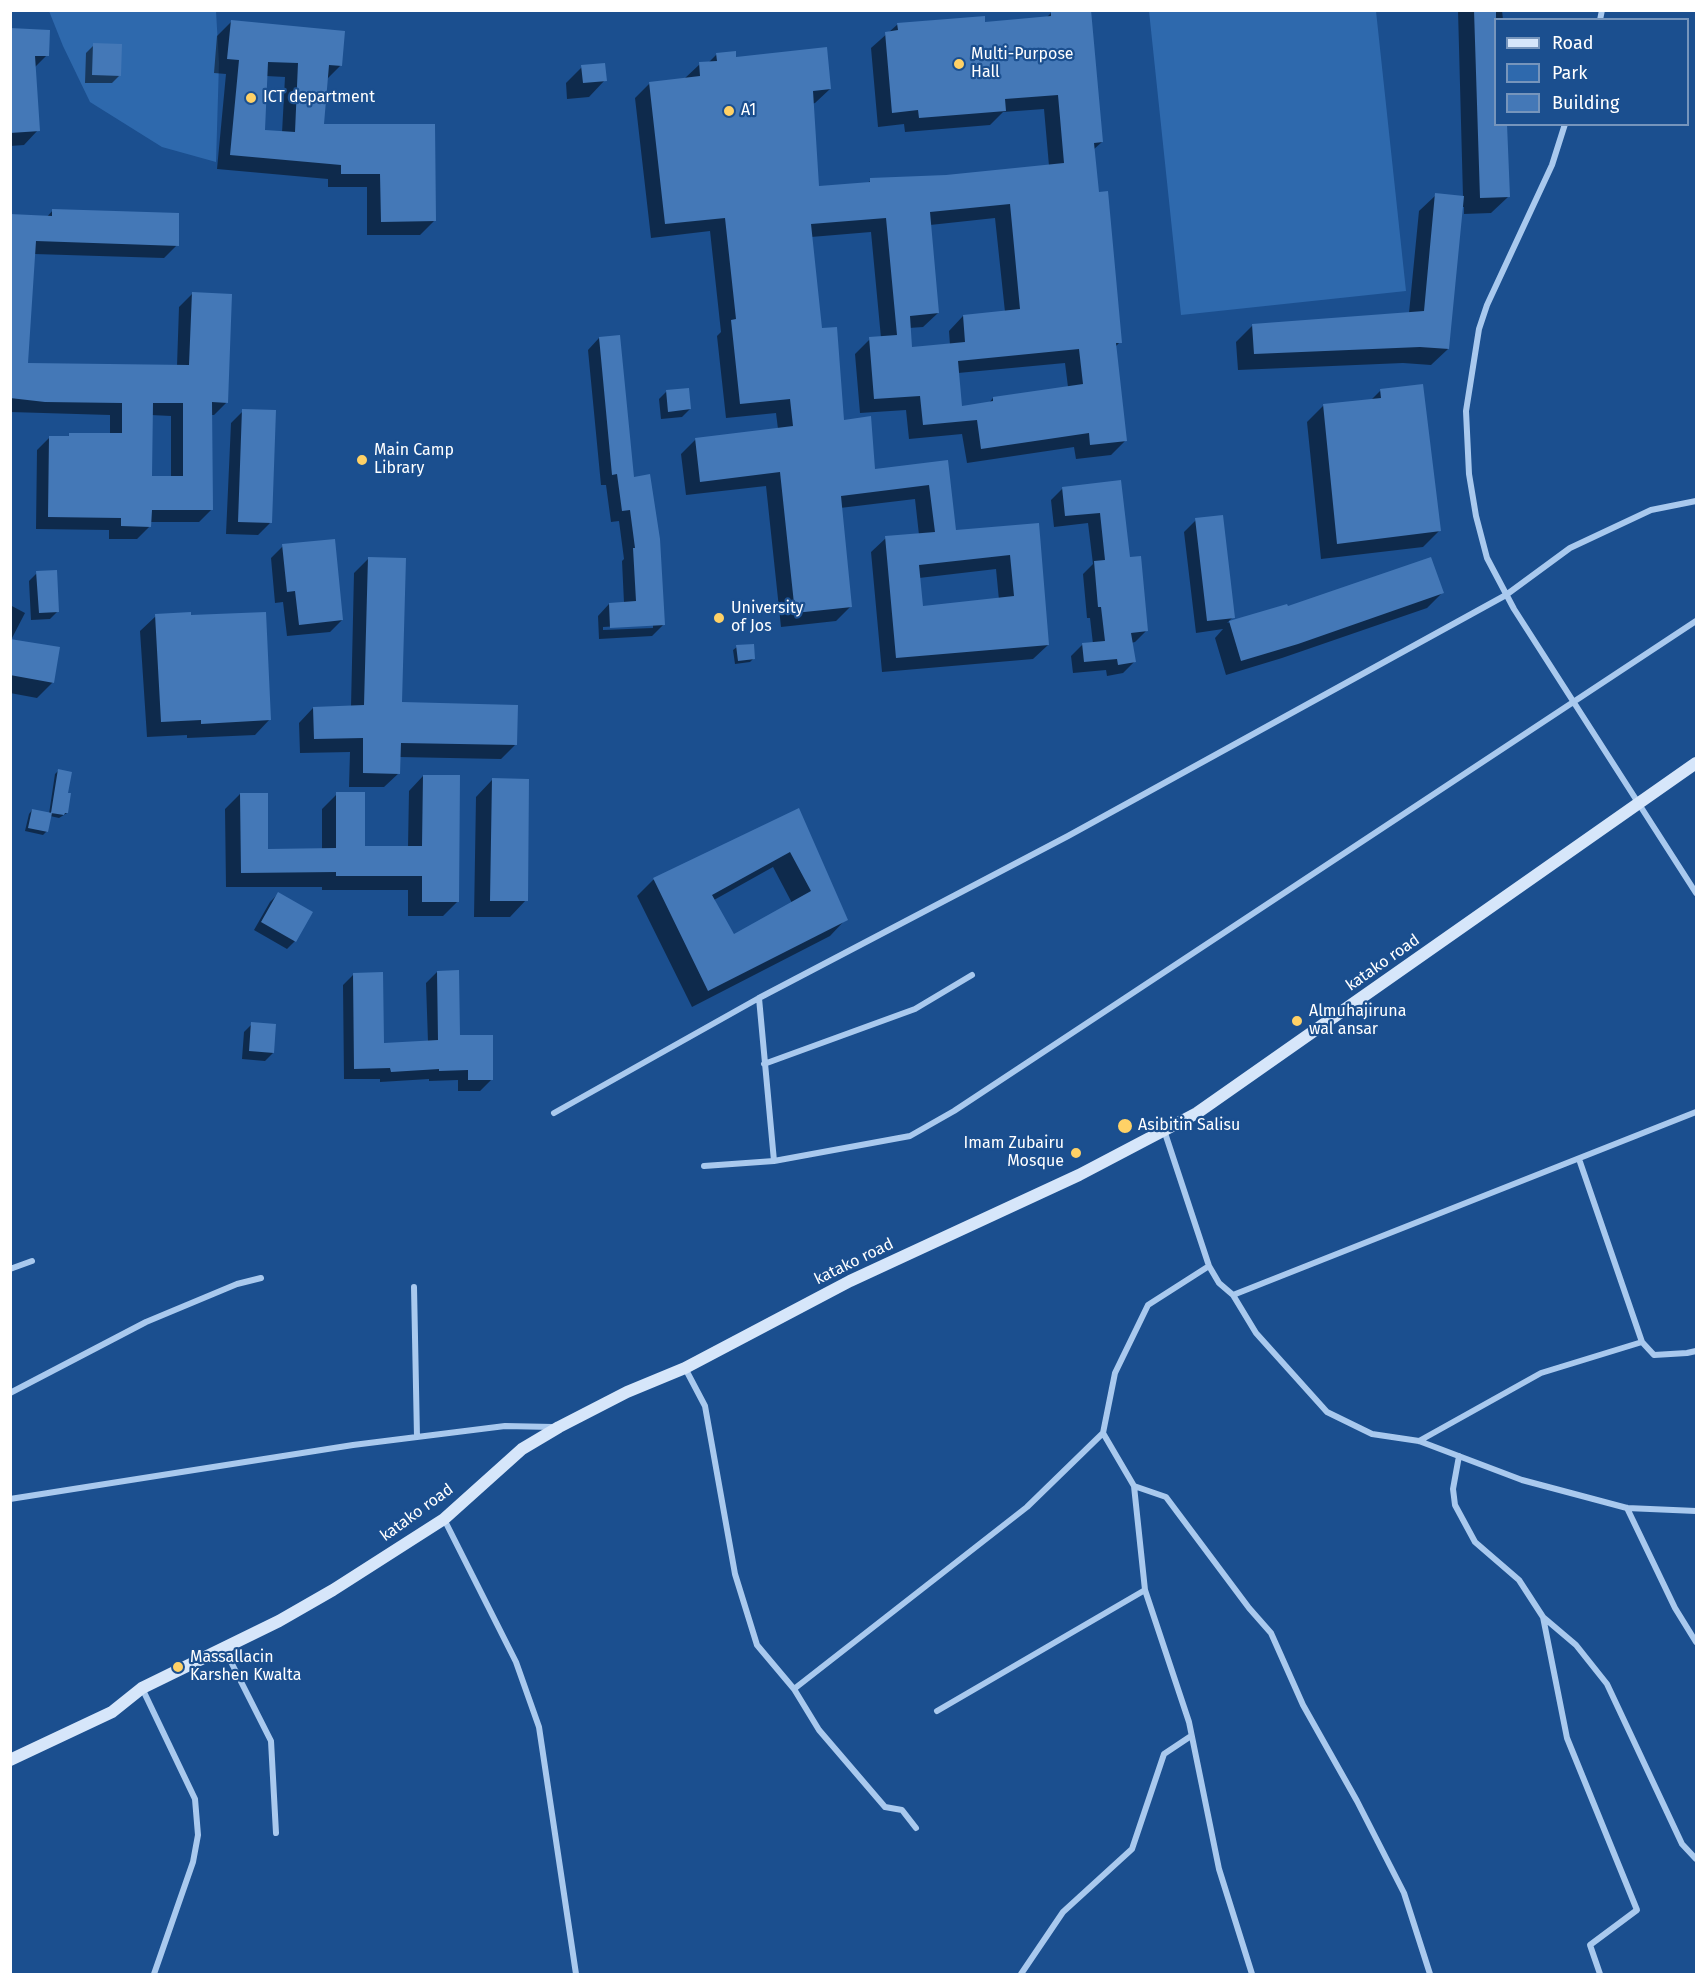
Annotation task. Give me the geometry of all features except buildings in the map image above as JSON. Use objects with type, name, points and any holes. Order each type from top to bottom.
[{"type":"street","points":[[1564,126],[1552,165],[1487,305],[1479,329],[1466,411],[1469,474],[1476,516],[1487,558],[1506,595],[1696,893]]},
{"type":"street","points":[[554,1113],[759,998],[1068,836],[1506,595],[1570,548],[1651,510],[1696,501]]},
{"type":"street","points":[[704,1166],[774,1161],[910,1136],[937,1121],[1696,621]]},
{"type":"street","name":"katako road","points":[[10,1760],[112,1712],[142,1688],[224,1648],[333,1590],[444,1519],[522,1449],[559,1427],[627,1392],[685,1368],[850,1281],[1079,1174],[1197,1113],[1696,763]]},
{"type":"street","points":[[764,1064],[915,1009],[972,975]]},
{"type":"street","points":[[759,998],[774,1161]]},
{"type":"street","points":[[1233,1294],[1696,1113]]},
{"type":"street","points":[[1164,1130],[1209,1266],[1219,1283],[1233,1294],[1256,1333],[1327,1412],[1372,1434],[1419,1441],[1522,1480],[1628,1508],[1696,1511]]},
{"type":"street","points":[[1579,1159],[1642,1342],[1654,1354],[1686,1353],[1696,1350]]},
{"type":"street","points":[[10,1269],[32,1261]]},
{"type":"street","points":[[794,1689],[1027,1508],[1103,1433],[1115,1373],[1148,1305],[1209,1266]]},
{"type":"street","points":[[10,1393],[146,1323],[237,1284],[261,1278]]},
{"type":"street","points":[[414,1287],[417,1437]]},
{"type":"street","points":[[1419,1441],[1541,1373],[1642,1342]]},
{"type":"street","points":[[685,1368],[705,1406],[735,1574],[757,1645],[794,1689],[819,1731],[885,1807],[902,1810],[916,1828]]},
{"type":"street","points":[[10,1499],[304,1452],[417,1437],[505,1426],[559,1427]]},
{"type":"street","points":[[1103,1433],[1134,1486],[1145,1590],[1191,1736],[1219,1869],[1252,1974]]},
{"type":"street","points":[[1459,1456],[1453,1489],[1455,1505],[1475,1542],[1519,1580],[1542,1617],[1576,1646],[1607,1684],[1682,1844],[1696,1859]]},
{"type":"street","points":[[1134,1486],[1166,1497],[1270,1633],[1303,1705],[1357,1801],[1404,1893],[1430,1974]]},
{"type":"street","points":[[1628,1508],[1675,1608],[1696,1641]]},
{"type":"street","points":[[444,1519],[516,1662],[539,1727],[576,1974]]},
{"type":"street","points":[[937,1711],[1145,1590]]},
{"type":"street","points":[[1542,1617],[1567,1738],[1637,1910],[1590,1945],[1600,1974]]},
{"type":"street","points":[[224,1648],[271,1741],[276,1833]]},
{"type":"street","points":[[142,1688],[190,1785],[195,1799],[197,1827],[193,1862],[154,1974]]},
{"type":"street","points":[[1021,1974],[1063,1912],[1132,1849],[1164,1754],[1191,1736]]},
{"type":"green space","points":[[49,11],[216,11],[219,63],[216,162],[162,147],[90,102]]},
{"type":"green space","points":[[1149,11],[1376,11],[1406,291],[1181,315]]},
{"type":"place","name":"Multi-Purpose Hall","points":[[959,64]]},
{"type":"place","name":"ICT department","points":[[251,98]]},
{"type":"place","name":"A1","points":[[729,111]]},
{"type":"place","name":"Main Camp Library","points":[[362,460]]},
{"type":"place","name":"University of Jos","points":[[719,618]]},
{"type":"place","name":"Almuhajiruna wal ansar","points":[[1297,1021]]},
{"type":"place","name":"Asibitin Salisu","points":[[1125,1126]]},
{"type":"place","name":"Imam Zubairu Mosque","points":[[1076,1153]]},
{"type":"place","name":"Massallacin Karshen Kwalta","points":[[178,1667]]}]
